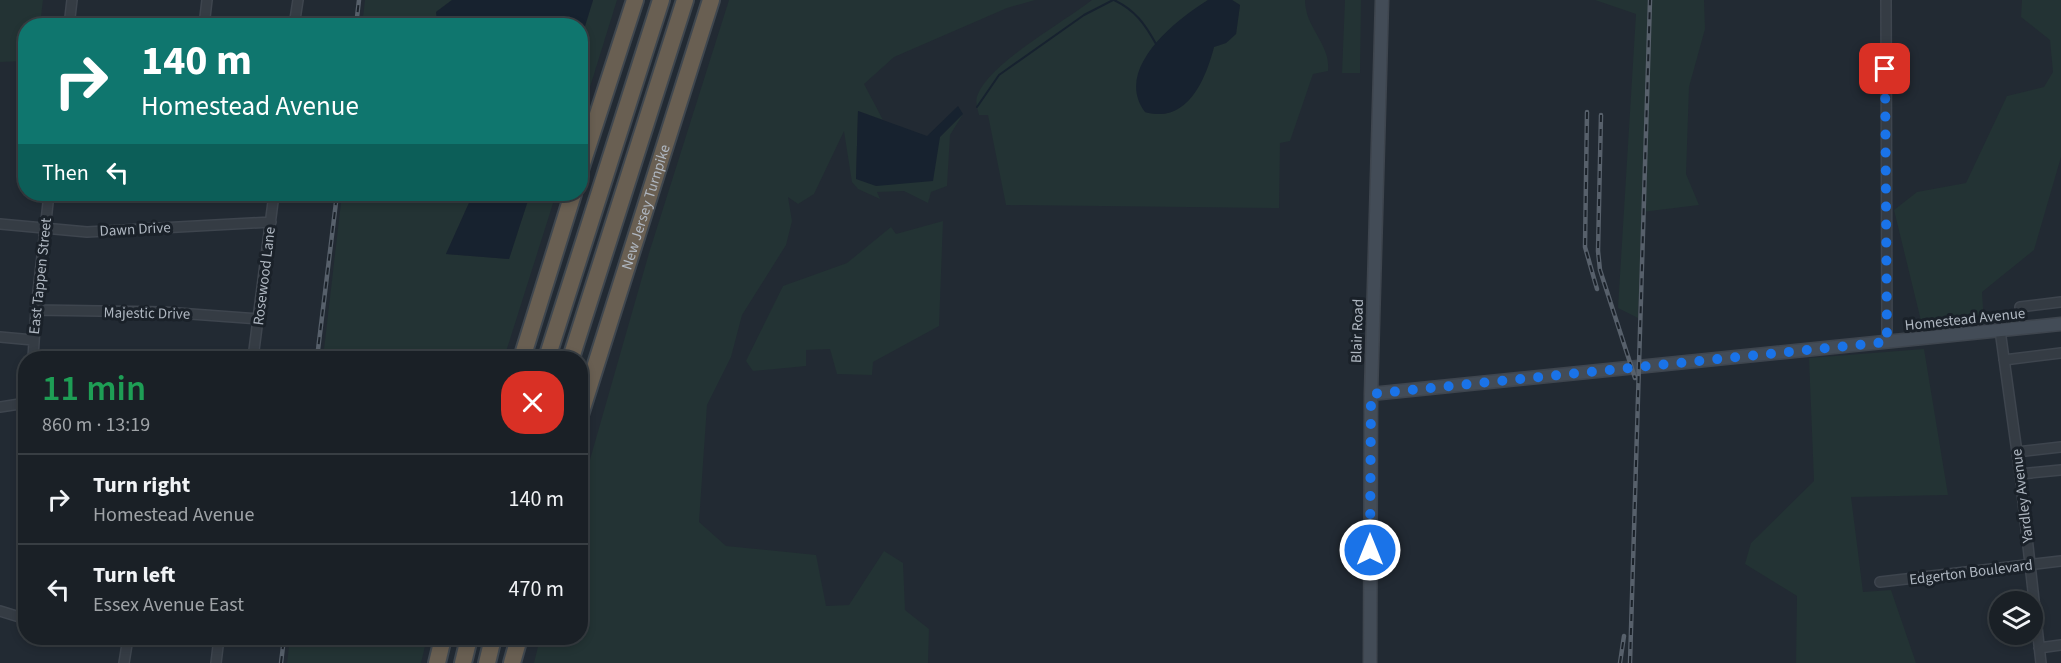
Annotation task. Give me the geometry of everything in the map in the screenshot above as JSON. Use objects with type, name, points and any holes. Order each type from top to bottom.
[{"type":"highway","points":[[588,145],[635,0]]},
{"type":"highway","points":[[550,351],[661,0]]},
{"type":"highway","name":"New Jersey Turnpike","points":[[573,351],[685,0]]},
{"type":"highway","name":"New Jersey Turnpike","points":[[588,390],[711,0]]},
{"type":"highway","points":[[524,351],[571,201]]},
{"type":"highway","points":[[437,663],[441,645]]},
{"type":"highway","points":[[463,663],[467,645]]},
{"type":"highway","points":[[487,663],[491,645]]},
{"type":"highway","points":[[512,663],[517,645]]},
{"type":"street","points":[[70,18],[72,0]]},
{"type":"street","points":[[205,18],[207,0]]},
{"type":"street","points":[[295,18],[298,0]]},
{"type":"street","name":"Blair Road","points":[[1370,663],[1371,394],[1382,0]]},
{"type":"street","points":[[1886,0],[1887,342]]},
{"type":"street","name":"East Tappen Street","points":[[33,351],[48,201]]},
{"type":"street","name":"Rosewood Lane","points":[[255,351],[273,201]]},
{"type":"street","name":"Dawn Drive","points":[[0,224],[87,232],[271,222]]},
{"type":"street","points":[[2020,307],[2061,302]]},
{"type":"street","name":"Majestic Drive","points":[[36,310],[164,312],[258,319]]},
{"type":"street","name":"Homestead Avenue","points":[[1371,394],[2061,324]]},
{"type":"street","name":"Yardley Avenue","points":[[2000,330],[2020,474],[2041,663]]},
{"type":"street","points":[[0,337],[33,340]]},
{"type":"street","points":[[2004,360],[2061,353]]},
{"type":"street","points":[[0,407],[18,405]]},
{"type":"street","points":[[2017,452],[2061,447]]},
{"type":"street","points":[[2020,474],[2061,470]]},
{"type":"street","name":"Edgerton Boulevard","points":[[1880,582],[2061,561]]},
{"type":"street","points":[[0,611],[18,617]]},
{"type":"street","points":[[124,663],[127,645]]},
{"type":"street","points":[[216,663],[218,645]]},
{"type":"street","points":[[2039,648],[2061,645]]},
{"type":"shaded area","points":[[0,0],[43,0],[41,18],[18,18],[18,61],[0,62]]},
{"type":"shaded area","points":[[365,0],[452,0],[436,12],[437,18],[363,18]]},
{"type":"shaded area","points":[[593,0],[617,0],[588,93],[588,18]]},
{"type":"shaded area","points":[[729,0],[1035,0],[1007,8],[894,57],[864,84],[883,120],[858,111],[856,179],[940,137],[963,114],[950,135],[947,186],[931,192],[928,203],[904,191],[877,192],[880,199],[858,189],[852,182],[844,131],[814,194],[798,204],[788,197],[792,221],[786,245],[742,315],[731,357],[707,405],[699,522],[726,546],[816,555],[826,606],[849,605],[884,551],[903,563],[905,610],[929,629],[928,663],[534,663],[538,645],[588,645],[588,466],[649,253]]},
{"type":"shaded area","points":[[1092,0],[1208,0],[1163,36],[1145,112],[1159,114],[1172,112],[1192,97],[1205,73],[1214,47],[1226,43],[1236,34],[1240,5],[1232,0],[1305,0],[1309,19],[1326,52],[1328,71],[1313,74],[1290,141],[1280,143],[1279,208],[1006,205],[988,115],[979,115],[977,97],[995,71],[1010,58]]},
{"type":"shaded area","points":[[1345,0],[1361,0],[1360,73],[1342,73]]},
{"type":"shaded area","points":[[1595,0],[1704,0],[1705,29],[1689,87],[1686,174],[1699,205],[1642,212],[1638,318],[1618,308],[1636,14]]},
{"type":"shaded area","points":[[2022,0],[2061,0],[2061,157],[2034,250],[1982,292],[1984,324],[1923,329],[1894,210],[1917,192],[1966,183],[2007,96],[2044,87],[2053,72],[2050,40],[2021,17]]},
{"type":"shaded area","points":[[341,201],[470,201],[446,254],[509,259],[528,201],[554,201],[506,351],[324,351]]},
{"type":"shaded area","points":[[943,221],[939,326],[873,362],[872,375],[837,374],[830,349],[806,350],[806,366],[753,371],[746,361],[783,286],[847,263],[891,227],[896,234]]},
{"type":"shaded area","points":[[1924,349],[1948,495],[1851,497],[1863,592],[1891,590],[1916,663],[1796,663],[1797,596],[1745,564],[1751,543],[1814,481],[1809,358]]},
{"type":"shaded area","points":[[289,645],[425,645],[421,663],[287,663]]},
{"type":"water","points":[[452,0],[593,0],[587,18],[437,18],[436,12]]},
{"type":"water","points":[[1208,0],[1232,0],[1240,5],[1236,34],[1226,43],[1214,47],[1199,86],[1183,106],[1172,112],[1160,114],[1145,112],[1137,96],[1137,80],[1142,63],[1165,33]]},
{"type":"water","points":[[958,106],[963,114],[940,137],[933,181],[876,186],[856,179],[858,111],[927,136]]},
{"type":"water","points":[[470,201],[528,201],[509,259],[446,254]]},
{"type":"waterway","points":[[977,107],[999,75],[1084,15],[1113,0]]},
{"type":"waterway","points":[[1114,0],[1139,18],[1156,44]]},
{"type":"railway","points":[[357,18],[359,0]]},
{"type":"railway","points":[[1630,663],[1650,0]]},
{"type":"railway","points":[[1587,112],[1585,247],[1597,289]]},
{"type":"railway","points":[[1601,115],[1598,251],[1600,270],[1635,378]]},
{"type":"railway","points":[[318,351],[336,201]]},
{"type":"railway","points":[[1620,663],[1624,636]]},
{"type":"railway","points":[[281,663],[283,645]]},
{"type":"route","points":[[1370,550],[1371,394],[1887,342],[1885,69]]}]
